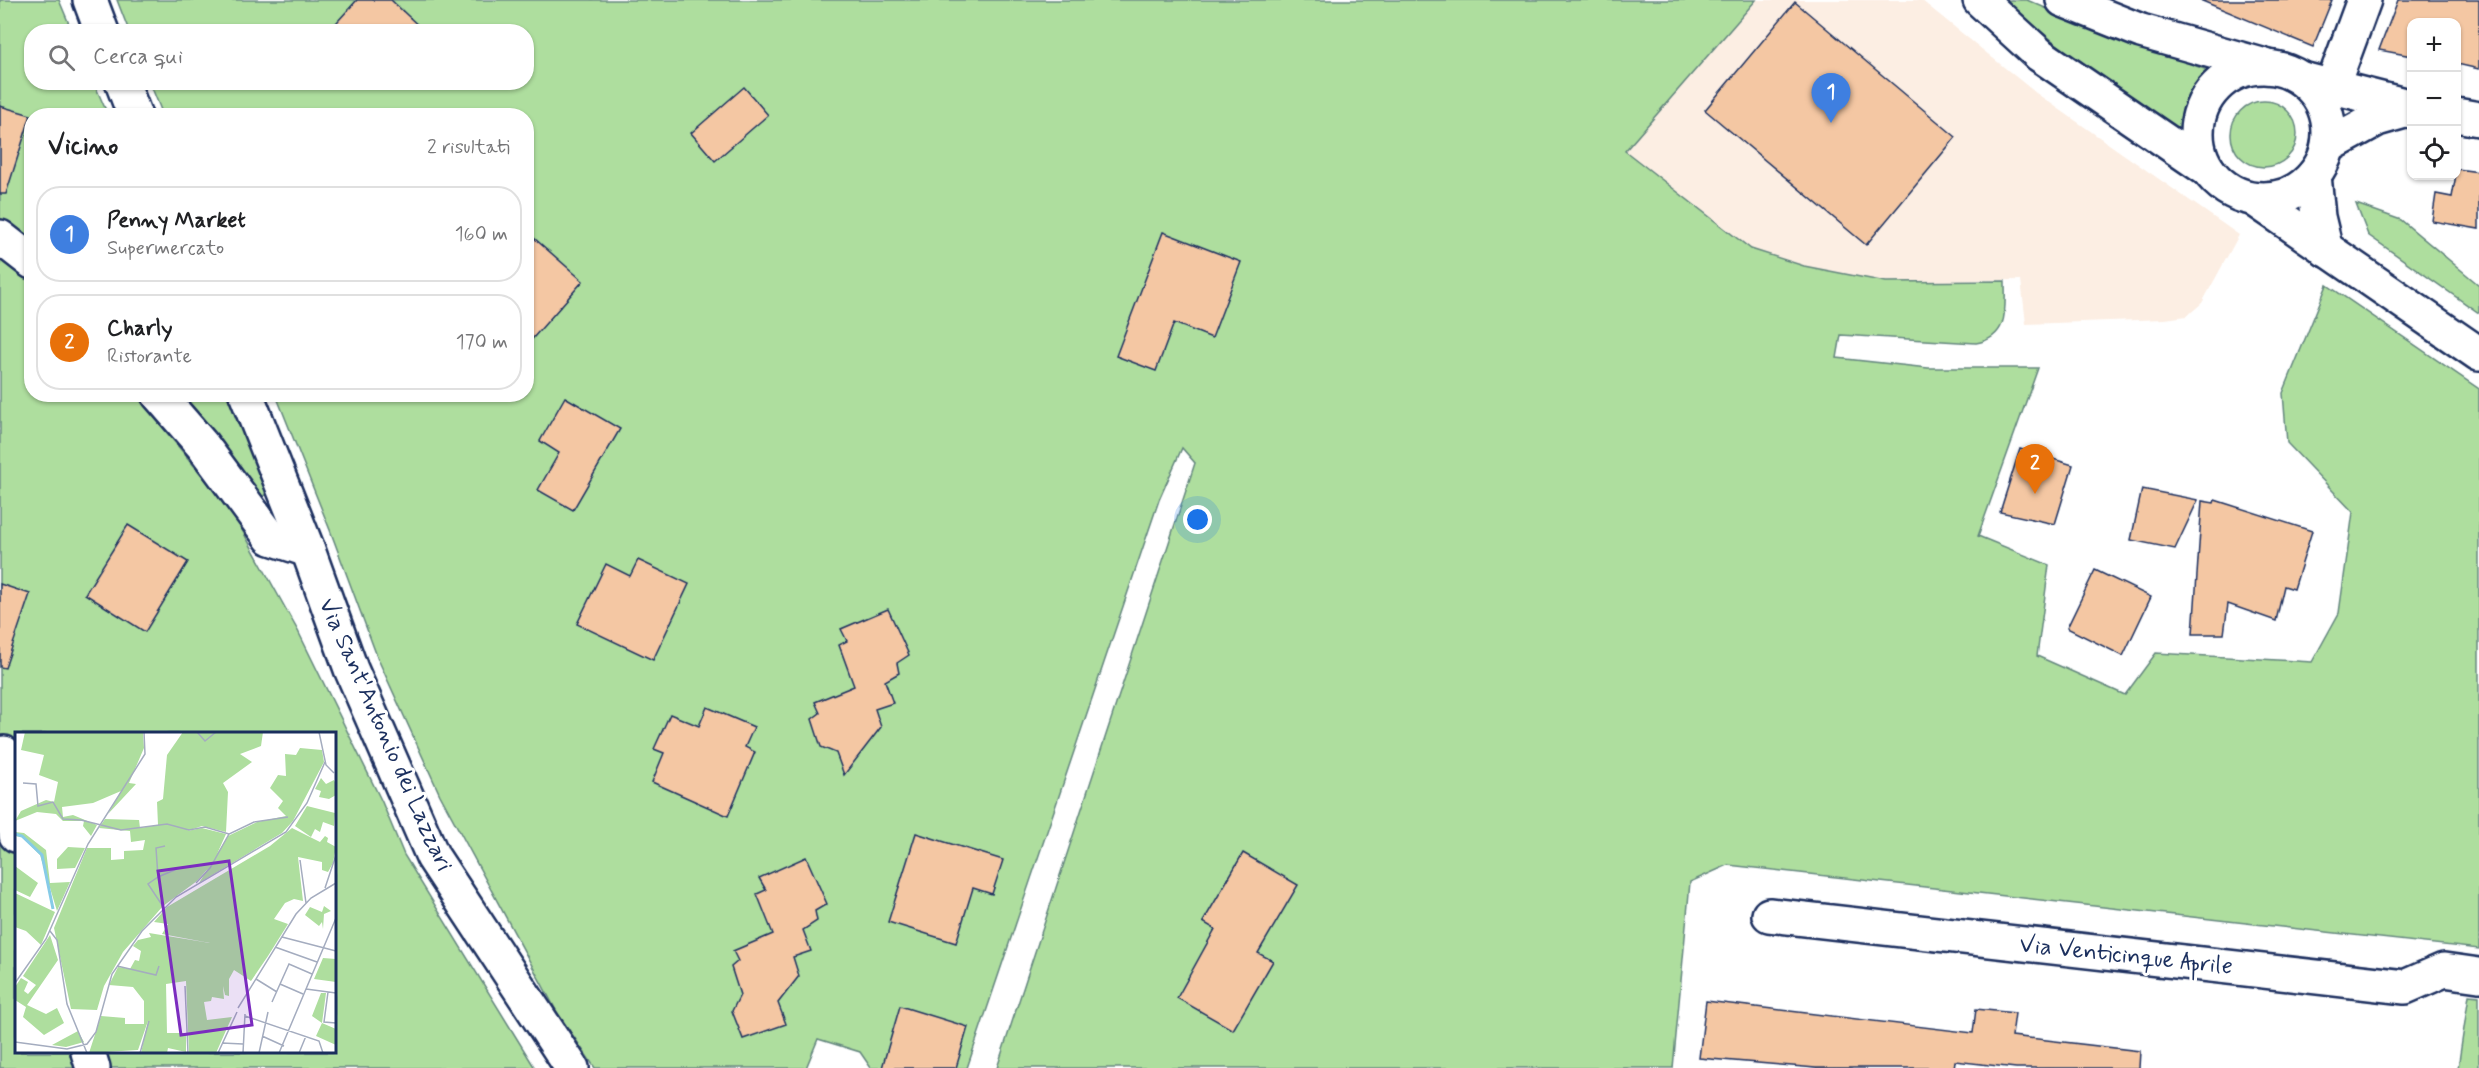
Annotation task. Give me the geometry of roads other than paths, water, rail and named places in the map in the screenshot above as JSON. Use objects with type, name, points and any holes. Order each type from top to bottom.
[{"type":"street","points":[[90,0],[99,24]]},
{"type":"street","points":[[1980,0],[2040,55],[2208,170],[2220,184],[2236,194],[2254,199],[2271,199],[2287,195],[2302,187],[2314,175],[2323,160],[2328,146],[2328,121],[2319,97],[2317,83],[2364,0]]},
{"type":"street","points":[[2063,0],[2142,31],[2266,67],[2285,70],[2317,83],[2407,107]]},
{"type":"street","points":[[2208,170],[2197,143],[2199,114],[2214,88],[2238,71],[2266,67]]},
{"type":"street","points":[[125,90],[132,108]]},
{"type":"street","points":[[2328,146],[2377,118],[2407,109]]},
{"type":"street","points":[[2461,116],[2479,119]]},
{"type":"street","points":[[2314,175],[2318,217],[2326,250]]},
{"type":"street","points":[[2254,199],[2479,354]]},
{"type":"street","points":[[0,237],[24,256]]},
{"type":"street","points":[[165,402],[203,446],[271,538],[308,550]]},
{"type":"street","name":"Via Sant'Antonio dei Lazzari","points":[[249,402],[308,550],[351,669],[433,857],[569,1067]]},
{"type":"street","points":[[4,753],[15,828]]},
{"type":"street","name":"Via Venticinque Aprile","points":[[1769,915],[2405,987],[2444,970],[2479,975]]},
{"type":"street","points":[[88,1053],[93,1068]]},
{"type":"place","name":"Penny Market","points":[[1831,123]]},
{"type":"place","name":"Charly","points":[[2035,494]]}]
